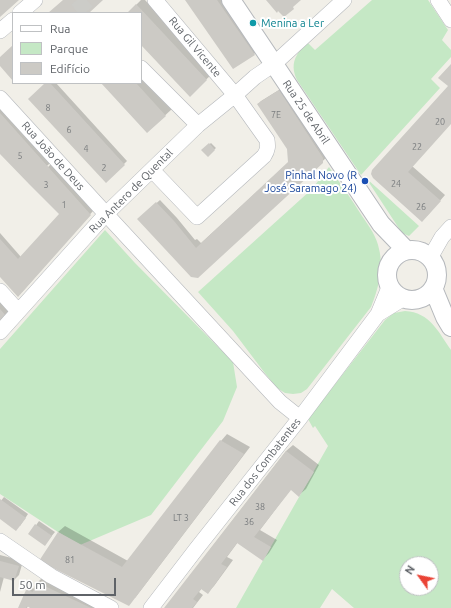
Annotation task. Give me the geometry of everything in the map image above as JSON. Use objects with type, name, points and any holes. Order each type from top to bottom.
[{"type":"street","points":[[21,12],[35,0]]},
{"type":"street","name":"Rua Gil Vicente","points":[[152,170],[197,217],[264,156],[268,146],[267,140],[235,95],[154,0]]},
{"type":"street","name":"Rua 25 de Abril","points":[[231,0],[381,224],[399,255]]},
{"type":"street","name":"Rua Antero de Quental","points":[[0,332],[106,214],[198,125],[255,77],[274,64],[344,0]]},
{"type":"street","points":[[438,0],[451,20]]},
{"type":"street","points":[[0,31],[12,21]]},
{"type":"street","points":[[142,69],[198,125]]},
{"type":"street","name":"Rua João de Deus","points":[[0,98],[280,402],[300,418]]},
{"type":"street","points":[[430,258],[442,237],[451,227]]},
{"type":"street","points":[[411,298],[424,296],[433,288],[436,280],[434,264],[425,253],[419,251],[399,255],[389,266],[387,273],[390,285],[393,291],[398,295],[411,298],[431,306],[448,322]]},
{"type":"street","name":"Rua dos Combatentes","points":[[151,608],[300,418],[378,314],[390,285]]},
{"type":"street","points":[[433,288],[448,322]]},
{"type":"street","points":[[0,291],[18,311]]},
{"type":"street","name":"Rua dos Combatentes","points":[[378,314],[411,298]]},
{"type":"street","points":[[0,541],[51,576],[111,608]]},
{"type":"green space","points":[[372,0],[428,0],[448,30],[442,40],[451,50],[451,57],[431,79],[440,88],[361,175],[297,80],[294,71],[294,64],[298,53],[308,43],[315,50]]},
{"type":"green space","points":[[329,167],[375,236],[381,264],[380,279],[371,307],[307,389],[301,393],[285,393],[277,388],[233,331],[198,292],[311,190]]},
{"type":"green space","points":[[366,178],[419,226],[409,236],[402,233]]},
{"type":"green space","points":[[105,230],[135,263],[233,362],[237,387],[223,421],[151,515],[80,545],[0,494],[0,349]]},
{"type":"green space","points":[[405,311],[414,312],[421,315],[433,324],[451,350],[451,608],[354,608],[332,589],[320,608],[236,608],[328,446],[315,426],[313,428],[308,419],[385,320],[394,313]]},
{"type":"building","points":[[0,0],[19,0],[0,17]]},
{"type":"building","points":[[63,0],[103,0],[90,12],[49,12]]},
{"type":"building","points":[[185,0],[217,0],[255,55],[233,69]]},
{"type":"building","points":[[266,0],[301,0],[293,7],[294,9],[284,17],[278,11],[277,13]]},
{"type":"building","points":[[136,4],[207,80],[190,97],[142,46],[142,12],[128,12]]},
{"type":"building","points":[[12,46],[12,80],[0,66],[0,57]]},
{"type":"building","points":[[451,64],[451,124],[408,172],[441,201],[422,222],[373,178],[371,174],[372,170],[448,86],[438,78]]},
{"type":"building","points":[[44,84],[51,84],[125,165],[106,183],[28,99]]},
{"type":"building","points":[[102,84],[137,84],[166,116],[147,133]]},
{"type":"building","points":[[279,90],[323,158],[323,163],[198,278],[191,277],[137,219],[156,202],[196,248],[288,162],[287,149],[257,104]]},
{"type":"building","points":[[0,113],[91,215],[18,297],[0,277],[0,239],[18,259],[59,214],[0,154]]},
{"type":"building","points":[[209,143],[215,150],[208,157],[201,150]]},
{"type":"building","points":[[0,309],[6,316],[0,323]]},
{"type":"building","points":[[220,440],[244,454],[129,606],[39,561],[58,532],[122,567]]},
{"type":"building","points":[[286,451],[314,472],[299,497],[291,490],[254,537],[271,547],[263,561],[237,543],[221,564],[227,567],[208,594],[201,589],[193,599],[197,602],[192,608],[164,608]]},
{"type":"building","points":[[0,499],[26,518],[16,531],[0,519]]},
{"type":"building","points":[[35,524],[52,536],[45,546],[28,534]]},
{"type":"building","points":[[0,561],[19,566],[14,581],[0,577]]},
{"type":"building","points":[[36,582],[91,608],[30,608],[27,606],[26,608],[18,608],[26,590],[33,592]]},
{"type":"tunnel","points":[[77,0],[87,12]]},
{"type":"place","name":"Menina a Ler","points":[[253,23]]},
{"type":"place","name":"Pinhal Novo (R José Saramago 24)","points":[[365,181]]}]
